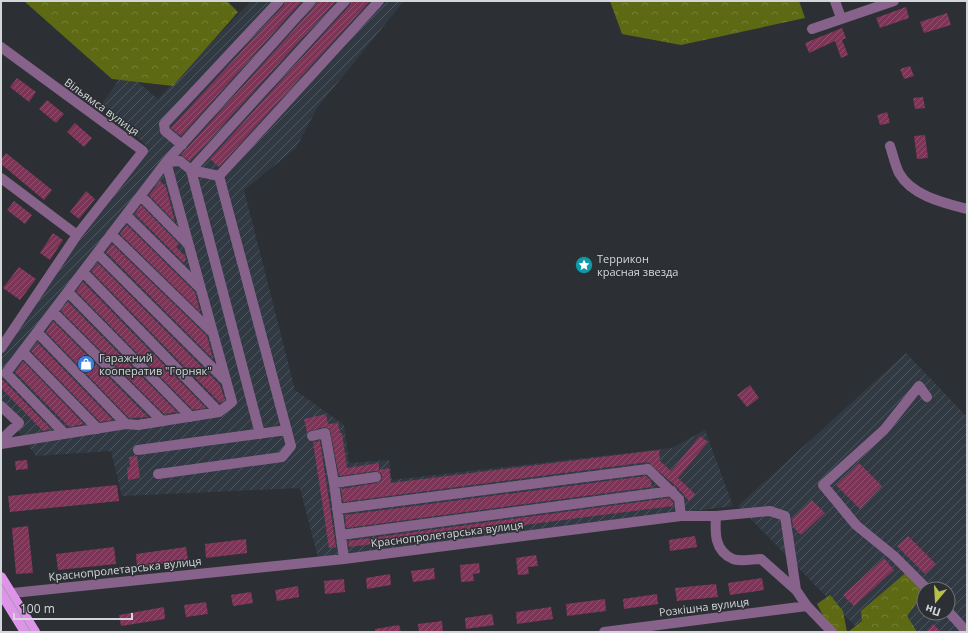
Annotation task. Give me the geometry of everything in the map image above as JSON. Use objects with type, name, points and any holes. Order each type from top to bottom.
[{"type":"main road","points":[[1,577],[35,632]]},
{"type":"main road","points":[[1,594],[25,632]]},
{"type":"street","points":[[182,145],[164,131],[164,124],[279,1]]},
{"type":"street","points":[[65,434],[6,373],[166,162],[311,1]]},
{"type":"street","points":[[191,170],[345,1]]},
{"type":"street","points":[[219,176],[379,1]]},
{"type":"street","points":[[835,1],[841,18]]},
{"type":"street","points":[[812,29],[894,1]]},
{"type":"street","name":"Вільямса вулиця","points":[[1,47],[142,151],[77,235],[1,348]]},
{"type":"street","points":[[890,146],[900,174],[913,188],[935,200],[967,209]]},
{"type":"street","points":[[166,162],[180,161],[191,170],[219,176]]},
{"type":"street","points":[[1,444],[126,424],[138,425],[219,412],[232,402],[166,162]]},
{"type":"street","points":[[191,170],[260,434]]},
{"type":"street","points":[[158,474],[282,457],[291,446],[219,176]]},
{"type":"street","points":[[1,178],[77,235]]},
{"type":"street","points":[[141,196],[189,245]]},
{"type":"street","points":[[126,215],[201,288]]},
{"type":"street","points":[[111,234],[213,333]]},
{"type":"street","points":[[97,253],[227,382]]},
{"type":"street","points":[[83,272],[219,412]]},
{"type":"street","points":[[68,292],[191,417]]},
{"type":"street","points":[[53,312],[162,421]]},
{"type":"street","points":[[37,332],[126,424]]},
{"type":"street","points":[[22,352],[98,429]]},
{"type":"street","points":[[919,581],[894,556],[856,525],[823,485],[884,430],[919,386],[927,397]]},
{"type":"street","points":[[1,406],[19,423],[1,440]]},
{"type":"street","points":[[138,450],[287,430]]},
{"type":"street","points":[[312,436],[325,433],[334,483],[344,558]]},
{"type":"street","points":[[337,509],[648,469],[679,498],[681,516]]},
{"type":"street","points":[[334,483],[376,477]]},
{"type":"street","points":[[341,535],[672,491]]},
{"type":"street","name":"Краснопролетарська вулиця","points":[[1,594],[344,558],[681,516],[716,516],[770,511],[785,516],[796,590]]},
{"type":"street","points":[[716,516],[715,539],[723,551],[733,559],[761,559],[796,590],[807,606],[832,632]]},
{"type":"street","name":"Розкішна вулиця","points":[[604,632],[807,606]]},
{"type":"street","points":[[956,620],[967,632]]},
{"type":"shaded area","points":[[251,1],[404,1],[317,108],[296,148],[244,190],[295,390],[344,425],[349,463],[389,460],[392,480],[672,448],[705,430],[733,506],[318,558],[300,488],[122,496],[111,451],[36,456],[1,407],[1,345],[149,148],[102,104],[125,71],[158,99]]},
{"type":"shaded area","points":[[906,353],[967,417],[967,632],[861,632],[738,506]]},
{"type":"green space","points":[[24,1],[227,1],[238,12],[173,86],[112,79]]},
{"type":"green space","points":[[610,1],[799,1],[805,18],[681,45],[622,34]]},
{"type":"green space","points":[[909,570],[918,581],[916,581],[916,604],[907,616],[917,632],[848,632],[862,621],[861,611]]},
{"type":"green space","points":[[830,595],[843,611],[847,632],[838,632],[826,621],[817,604]]},
{"type":"building","points":[[285,1],[302,1],[181,136],[171,128],[284,5]]},
{"type":"building","points":[[317,1],[336,1],[190,161],[181,155],[316,5]]},
{"type":"building","points":[[351,1],[370,1],[219,167],[210,159],[350,5]]},
{"type":"building","points":[[906,7],[909,18],[880,28],[876,18]]},
{"type":"building","points":[[947,13],[951,25],[924,33],[920,22]]},
{"type":"building","points":[[842,28],[846,38],[842,40],[848,55],[841,58],[835,41],[809,53],[805,43]]},
{"type":"building","points":[[910,66],[914,76],[904,79],[900,69]]},
{"type":"building","points":[[17,78],[36,92],[29,102],[10,87]]},
{"type":"building","points":[[923,97],[925,108],[915,109],[913,98]]},
{"type":"building","points":[[47,100],[64,114],[56,123],[39,109]]},
{"type":"building","points":[[887,112],[890,123],[880,125],[877,115]]},
{"type":"building","points":[[75,123],[92,138],[84,147],[67,132]]},
{"type":"building","points":[[925,135],[928,158],[917,159],[914,136]]},
{"type":"building","points":[[6,153],[52,190],[44,200],[1,164],[1,159]]},
{"type":"building","points":[[160,181],[166,187],[175,222],[149,195]]},
{"type":"building","points":[[86,191],[95,199],[79,219],[70,212]]},
{"type":"building","points":[[14,201],[32,215],[25,224],[7,210]]},
{"type":"building","points":[[141,205],[179,244],[176,247],[185,256],[186,260],[184,263],[135,214]]},
{"type":"building","points":[[127,225],[195,292],[200,312],[120,234]]},
{"type":"building","points":[[53,233],[63,240],[50,260],[40,253]]},
{"type":"building","points":[[112,244],[207,336],[213,359],[106,252]]},
{"type":"building","points":[[98,263],[220,385],[225,400],[220,403],[91,271]]},
{"type":"building","points":[[19,267],[36,279],[20,300],[3,288]]},
{"type":"building","points":[[83,282],[206,408],[193,410],[76,291]]},
{"type":"building","points":[[68,302],[177,412],[164,414],[61,311]]},
{"type":"building","points":[[53,321],[148,417],[129,418],[46,332]]},
{"type":"building","points":[[38,343],[113,420],[100,422],[31,351]]},
{"type":"building","points":[[23,361],[84,424],[69,427],[15,372]]},
{"type":"building","points":[[1,378],[51,429],[43,431],[1,388]]},
{"type":"building","points":[[750,385],[759,398],[747,407],[737,395]]},
{"type":"building","points":[[326,414],[328,424],[338,423],[340,433],[342,433],[347,468],[379,463],[379,470],[389,468],[391,483],[659,450],[660,461],[671,471],[700,436],[708,442],[678,478],[695,494],[689,501],[677,487],[648,462],[343,502],[341,489],[377,483],[382,480],[382,476],[381,473],[375,471],[339,476],[330,429],[324,427],[307,432],[304,419]]},
{"type":"building","points":[[320,441],[336,547],[329,548],[313,442]]},
{"type":"building","points":[[137,456],[140,478],[128,480],[127,467],[130,467],[129,457]]},
{"type":"building","points":[[27,460],[28,469],[16,470],[15,461]]},
{"type":"building","points":[[859,463],[882,486],[860,509],[836,485]]},
{"type":"building","points":[[646,476],[651,481],[652,487],[346,528],[345,515]]},
{"type":"building","points":[[117,485],[119,501],[10,512],[8,496]]},
{"type":"building","points":[[669,498],[673,502],[673,506],[349,547],[348,541]]},
{"type":"building","points":[[812,500],[825,513],[801,535],[793,527],[792,519]]},
{"type":"building","points":[[28,526],[33,573],[16,574],[12,528]]},
{"type":"building","points":[[695,536],[697,547],[670,551],[669,540]]},
{"type":"building","points":[[908,536],[936,564],[925,574],[897,546]]},
{"type":"building","points":[[246,539],[247,553],[206,558],[205,544]]},
{"type":"building","points":[[114,547],[116,564],[58,570],[56,554]]},
{"type":"building","points":[[186,547],[188,560],[137,567],[136,554]]},
{"type":"building","points":[[536,555],[538,566],[528,567],[529,574],[518,575],[516,558]]},
{"type":"building","points":[[884,558],[894,570],[854,606],[843,595]]},
{"type":"building","points":[[479,563],[480,573],[473,574],[474,581],[461,582],[460,565]]},
{"type":"building","points":[[434,568],[435,579],[413,582],[411,571]]},
{"type":"building","points":[[390,574],[391,585],[367,589],[366,578]]},
{"type":"building","points":[[762,578],[764,590],[730,595],[728,583]]},
{"type":"building","points":[[344,579],[345,592],[325,594],[324,581]]},
{"type":"building","points":[[716,584],[718,597],[677,601],[675,588]]},
{"type":"building","points":[[298,586],[299,597],[277,601],[275,590]]},
{"type":"building","points":[[251,592],[253,603],[233,606],[231,595]]},
{"type":"building","points":[[657,594],[658,604],[624,609],[623,599]]},
{"type":"building","points":[[605,599],[606,611],[567,616],[566,604]]},
{"type":"building","points":[[206,602],[208,614],[186,617],[184,605]]},
{"type":"building","points":[[164,607],[165,619],[121,626],[119,615]]},
{"type":"building","points":[[551,607],[553,619],[517,624],[516,612]]},
{"type":"building","points":[[492,614],[494,625],[466,629],[465,618]]},
{"type":"building","points":[[442,621],[443,632],[419,632],[418,624]]},
{"type":"building","points":[[933,624],[941,632],[926,632]]},
{"type":"building","points":[[399,625],[401,632],[375,632],[375,629]]},
{"type":"tram line","points":[[1,583],[31,632]]},
{"type":"place","name":"Террикон красная звезда","points":[[584,265]]},
{"type":"place","name":"Гаражний кооператив \"Горняк\"","points":[[86,364]]}]
